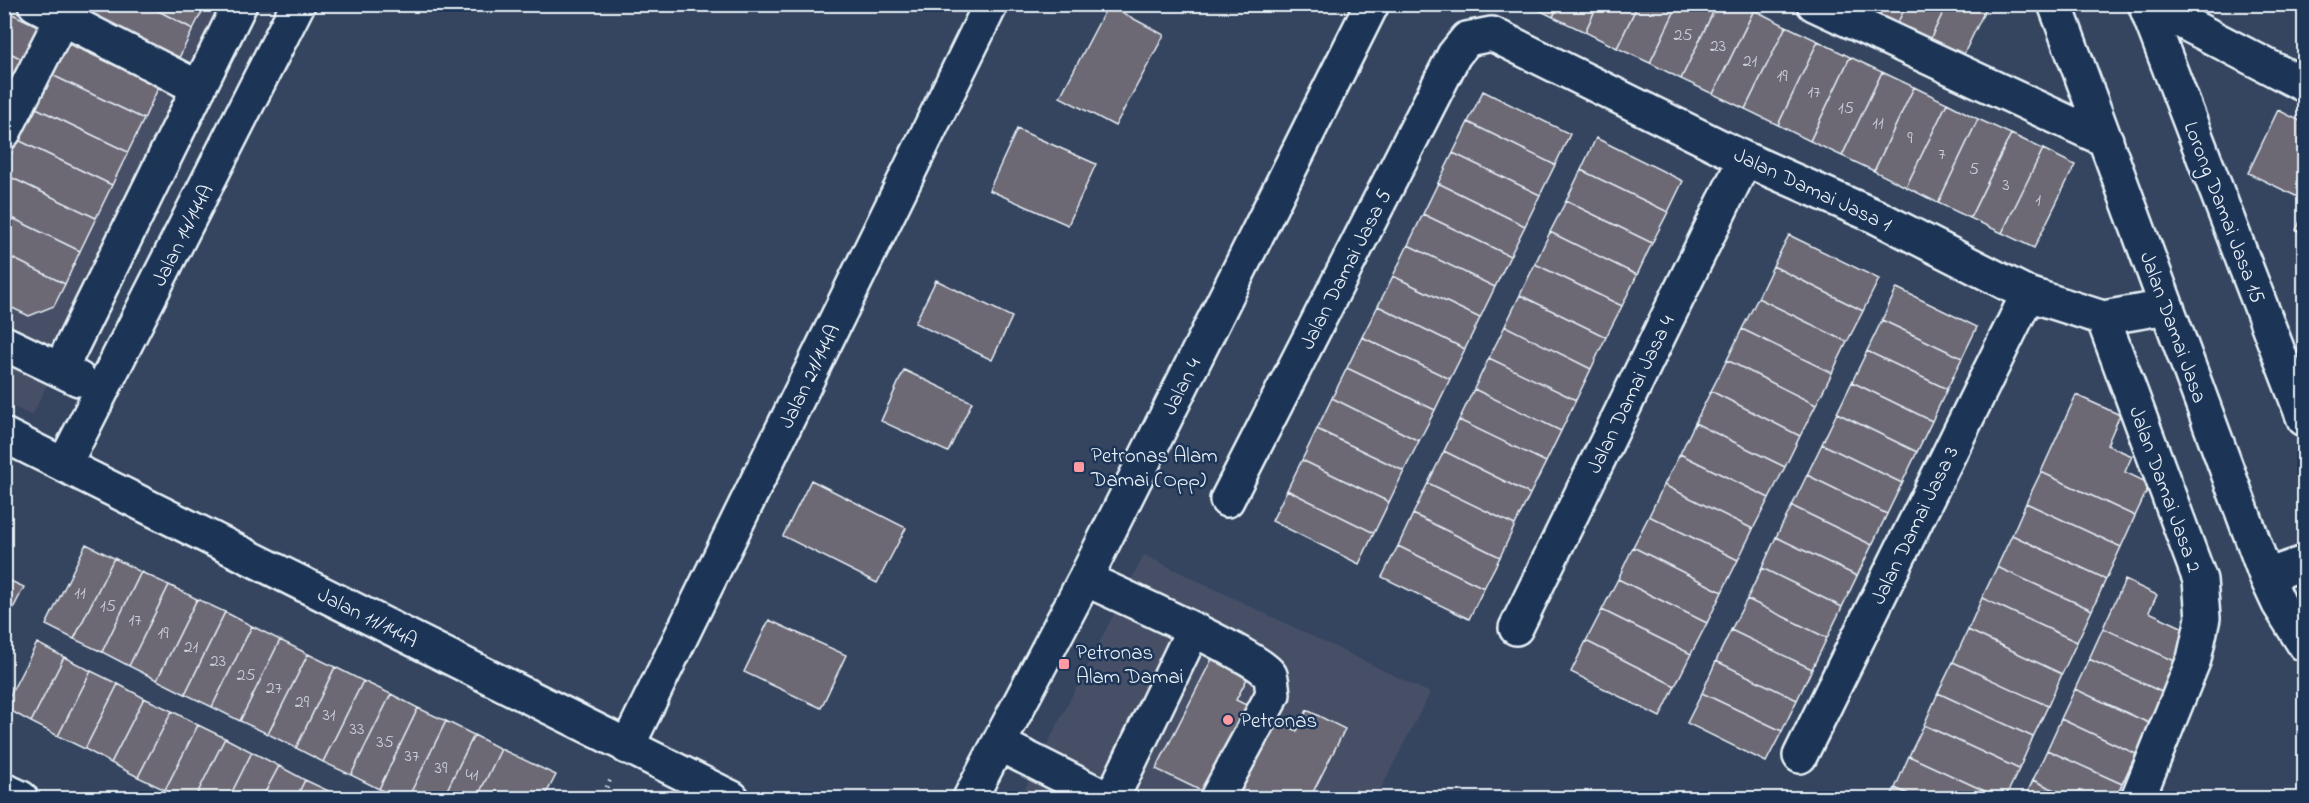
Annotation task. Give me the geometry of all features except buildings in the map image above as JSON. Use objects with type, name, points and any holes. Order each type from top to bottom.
[{"type":"street","points":[[60,370],[240,4]]},
{"type":"street","name":"Jalan 14/144A","points":[[64,465],[298,4]]},
{"type":"street","name":"Jalan 21/144A","points":[[627,747],[991,4]]},
{"type":"street","name":"Jalan 4","points":[[970,798],[1085,579],[1372,4]]},
{"type":"street","points":[[1814,4],[2106,140]]},
{"type":"street","name":"Jalan Damai Jasa","points":[[2055,4],[2266,576],[2279,604],[2304,644]]},
{"type":"street","points":[[2146,4],[2304,85]]},
{"type":"street","name":"Lorong Damai Jasa 15","points":[[2146,4],[2304,420]]},
{"type":"street","points":[[4,132],[56,9],[199,88]]},
{"type":"street","name":"Jalan Damai Jasa 1","points":[[1467,39],[1492,34],[1745,159],[1877,217],[2028,294],[2103,318],[2167,307]]},
{"type":"street","name":"Jalan Damai Jasa 5","points":[[1227,501],[1454,55],[1467,39]]},
{"type":"street","name":"Jalan Damai Jasa 4","points":[[1516,628],[1745,159]]},
{"type":"street","name":"Jalan Damai Jasa 3","points":[[1800,756],[2028,294]]},
{"type":"street","name":"Jalan Damai Jasa 2","points":[[2103,318],[2200,580],[2203,618],[2194,659],[2138,798]]},
{"type":"street","points":[[4,343],[102,391]]},
{"type":"street","name":"Jalan 11/144A","points":[[4,435],[732,798]]},
{"type":"street","points":[[2266,576],[2304,563]]},
{"type":"street","points":[[1085,579],[1258,663],[1270,674],[1273,693],[1217,798]]},
{"type":"street","points":[[1112,798],[1193,630]]},
{"type":"street","points":[[999,744],[1106,798]]},
{"type":"street","points":[[4,790],[21,798]]},
{"type":"shaded area","points":[[4,5],[228,5],[32,416],[5,402]]},
{"type":"shaded area","points":[[1144,555],[1430,693],[1376,798],[1020,798]]},
{"type":"place","name":"Petronas Alam Damai (Opp)","points":[[1079,467]]},
{"type":"place","name":"Petronas Alam Damai","points":[[1064,664]]},
{"type":"place","name":"Petronas","points":[[1228,720]]}]
